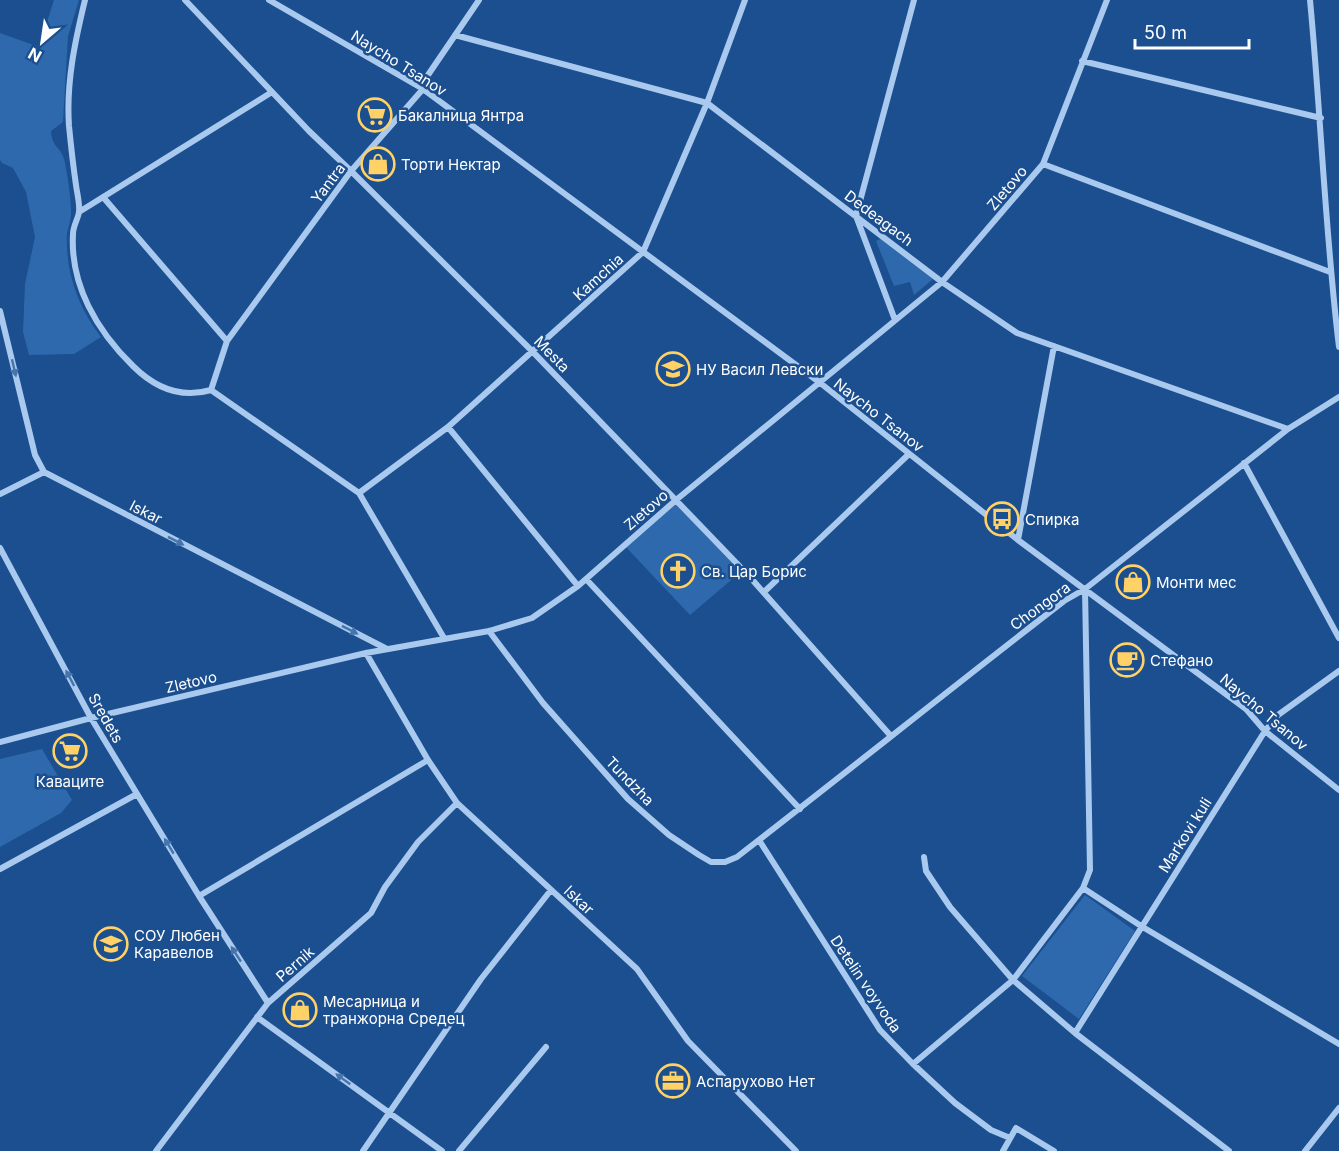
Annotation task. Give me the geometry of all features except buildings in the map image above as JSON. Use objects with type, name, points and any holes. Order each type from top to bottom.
[{"type":"street","points":[[85,0],[75,42],[69,123],[79,212],[73,230],[73,253],[79,285],[94,318],[113,346],[143,376],[159,386],[177,392],[195,395],[211,390],[359,493],[444,638]]},
{"type":"street","name":"Mesta","points":[[185,0],[309,131],[533,352],[676,500],[764,592],[890,735]]},
{"type":"street","name":"Naycho Tsanov","points":[[269,0],[423,89],[819,382],[1018,540],[1246,709],[1265,731],[1339,790]]},
{"type":"street","name":"Yantra","points":[[211,390],[227,341],[351,171],[423,89],[428,75],[479,0]]},
{"type":"street","name":"Kamchia","points":[[359,493],[448,427],[643,252],[707,103],[745,0]]},
{"type":"street","points":[[895,320],[856,216],[914,0]]},
{"type":"street","name":"Zletovo","points":[[0,742],[91,718],[366,653],[489,631],[532,618],[578,586],[676,500],[942,282],[1043,164],[1107,0]]},
{"type":"street","points":[[1310,0],[1321,118],[1330,272],[1339,347]]},
{"type":"street","name":"Dedeagach","points":[[456,35],[707,103],[942,282],[1017,333],[1288,429]]},
{"type":"street","points":[[1082,61],[1321,118]]},
{"type":"street","points":[[79,212],[272,92]]},
{"type":"street","points":[[1043,164],[1330,272]]},
{"type":"street","points":[[103,197],[227,341]]},
{"type":"street","points":[[0,311],[35,455],[44,472],[0,494]]},
{"type":"street","points":[[1018,540],[1054,346]]},
{"type":"street","name":"Chongora","points":[[759,840],[1064,600],[1085,589],[1288,429],[1339,397]]},
{"type":"street","points":[[448,427],[578,586]]},
{"type":"street","points":[[764,592],[909,454]]},
{"type":"street","points":[[1244,463],[1339,639]]},
{"type":"street","name":"Iskar","points":[[44,472],[387,650]]},
{"type":"street","name":"Sredets","points":[[0,548],[91,718],[199,896],[268,1003]]},
{"type":"street","points":[[586,579],[800,809]]},
{"type":"street","points":[[912,1064],[1013,980],[1083,888],[1090,870],[1085,589]]},
{"type":"street","name":"Tundzha","points":[[489,631],[543,703],[628,799],[669,835],[711,862],[725,862],[737,857],[759,840]]},
{"type":"street","name":"Iskar","points":[[366,653],[428,760],[457,803],[637,969],[688,1041],[796,1151]]},
{"type":"street","name":"Markovi kuli","points":[[1075,1033],[1265,731],[1278,714],[1339,671]]},
{"type":"street","points":[[199,896],[428,760]]},
{"type":"street","points":[[0,869],[137,794]]},
{"type":"street","name":"Pernik","points":[[156,1151],[268,1003],[371,913],[385,886],[418,842],[457,803]]},
{"type":"street","name":"Detelin voyvoda","points":[[759,840],[880,1030],[912,1064],[955,1102],[991,1130],[1010,1138]]},
{"type":"street","points":[[924,857],[926,871],[950,907],[1013,980],[1075,1033],[1229,1151]]},
{"type":"street","points":[[1083,888],[1141,926],[1339,1044]]},
{"type":"street","points":[[363,1151],[391,1114],[481,979],[550,890]]},
{"type":"street","points":[[257,1017],[442,1151]]},
{"type":"street","points":[[459,1151],[546,1047]]},
{"type":"street","points":[[1305,1151],[1339,1108]]},
{"type":"street","points":[[1003,1151],[1016,1128],[1054,1151]]},
{"type":"shaded area","points":[[54,0],[79,0],[68,36],[63,122],[51,131],[53,141],[64,159],[69,187],[71,220],[67,233],[67,247],[71,275],[86,314],[101,337],[74,354],[29,355],[23,332],[25,284],[35,237],[26,192],[13,168],[0,160],[0,33],[39,47]]},
{"type":"shaded area","points":[[882,238],[933,279],[914,295],[910,282],[894,286],[876,241]]},
{"type":"shaded area","points":[[676,500],[743,570],[690,615],[624,545]]},
{"type":"shaded area","points":[[42,749],[72,800],[61,813],[0,847],[0,759]]},
{"type":"shaded area","points":[[1085,895],[1135,931],[1079,1019],[1022,976]]},
{"type":"place","name":"Бакалница Янтра","points":[[375,115]]},
{"type":"place","name":"Торти Нектар","points":[[378,164]]},
{"type":"place","name":"НУ Васил Левски","points":[[673,369]]},
{"type":"place","name":"Спирка","points":[[1002,519]]},
{"type":"place","name":"Св. Цар Борис","points":[[678,571]]},
{"type":"place","name":"Монти мес","points":[[1133,582]]},
{"type":"place","name":"Стефано","points":[[1127,660]]},
{"type":"place","name":"Каваците","points":[[70,751]]},
{"type":"place","name":"СОУ Любен Каравелов","points":[[111,944]]},
{"type":"place","name":"Месарница и транжорна Средец","points":[[300,1010]]},
{"type":"place","name":"Аспарухово Нет","points":[[673,1081]]}]
